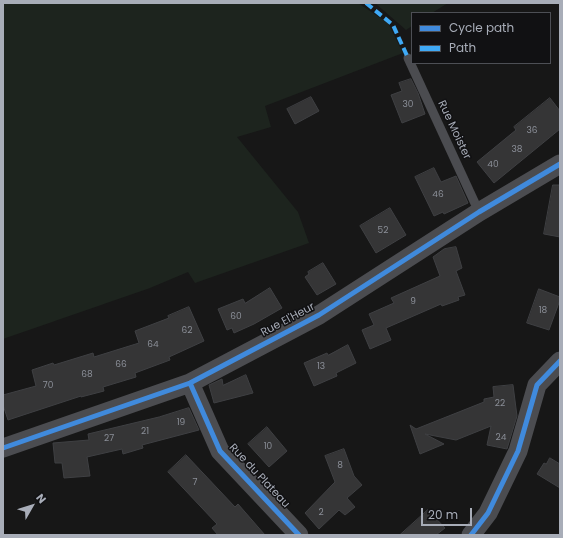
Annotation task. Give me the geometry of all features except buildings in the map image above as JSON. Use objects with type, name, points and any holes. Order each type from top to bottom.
[{"type":"street","name":"Rue El'Heur","points":[[3,448],[190,384],[319,315],[479,212],[560,164]]},
{"type":"street","points":[[471,535],[488,513],[518,451],[537,385],[560,361]]},
{"type":"street","name":"Rue du Plateau","points":[[190,384],[220,451],[299,535]]},
{"type":"lane","name":"Rue Moister","points":[[408,58],[479,212]]},
{"type":"shaded area","points":[[3,3],[358,3],[388,23],[403,53],[265,106],[271,127],[237,137],[298,212],[309,243],[195,283],[188,272],[150,288],[3,339]]},
{"type":"shaded area","points":[[375,3],[448,3],[434,12],[411,12],[411,27],[406,30]]},
{"type":"marked path","points":[[366,3],[393,25],[408,58]]},
{"type":"cycle path","points":[[3,448],[190,383],[319,315],[479,212],[560,164]]},
{"type":"cycle path","points":[[471,535],[488,513],[518,451],[537,385],[560,361]]},
{"type":"cycle path","points":[[190,383],[220,451],[299,535]]}]
